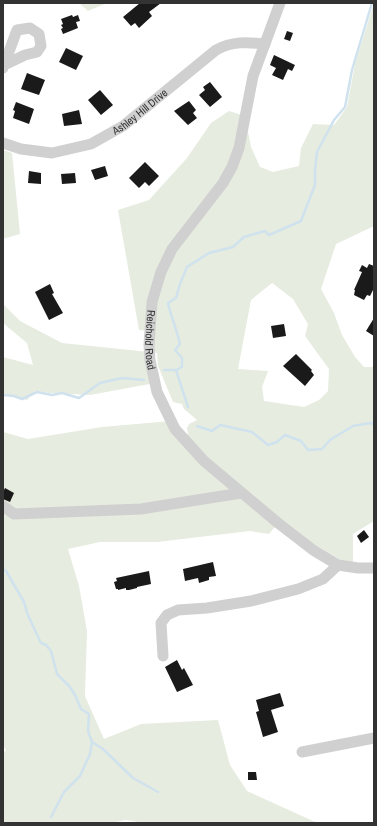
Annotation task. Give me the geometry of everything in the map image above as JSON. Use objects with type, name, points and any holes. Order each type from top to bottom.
[{"type":"street","name":"Reichold Road","points":[[280,3],[250,90],[239,148],[228,175],[172,249],[161,272],[152,302],[148,345],[150,360],[158,392],[175,429],[204,461],[313,550],[338,565],[358,568],[374,568]]},
{"type":"street","name":"Ashley Hill Drive","points":[[3,143],[21,149],[52,153],[91,144],[123,126],[216,50],[228,44],[235,43],[265,44]]},
{"type":"street","points":[[3,506],[14,514],[141,508],[242,493]]},
{"type":"street","points":[[163,656],[161,622],[167,615],[178,610],[207,608],[251,601],[298,589],[323,579],[338,565]]},
{"type":"street","points":[[302,752],[374,738]]},
{"type":"shaded area","points":[[79,3],[107,3],[88,11]]},
{"type":"shaded area","points":[[374,3],[374,226],[336,244],[321,289],[334,313],[342,335],[355,357],[364,367],[374,367],[374,521],[353,534],[353,567],[278,523],[269,534],[250,531],[157,542],[100,542],[68,549],[79,586],[87,631],[85,696],[104,739],[141,724],[218,720],[230,765],[247,791],[313,821],[321,823],[144,823],[126,820],[110,823],[3,823],[3,752],[6,751],[3,744],[3,432],[28,439],[102,427],[171,421],[183,437],[188,434],[187,428],[189,424],[197,420],[184,409],[182,404],[173,402],[158,366],[157,353],[149,352],[150,331],[139,330],[118,210],[149,200],[187,158],[211,123],[229,111],[245,116],[251,147],[260,167],[273,172],[299,166],[301,148],[313,124],[334,125],[347,107],[355,64]],"holes":[[[272,283],[293,299],[308,324],[305,336],[329,369],[328,391],[319,400],[304,407],[264,401],[262,387],[268,371],[238,369],[251,300]]]},
{"type":"shaded area","points":[[3,150],[12,153],[20,234],[3,239]]},
{"type":"shaded area","points":[[3,304],[20,321],[62,343],[149,352],[155,383],[90,395],[35,391],[27,400],[3,394],[3,357],[33,365],[27,343],[3,323]]},
{"type":"building","points":[[140,3],[161,3],[149,12],[152,16],[139,28],[135,23],[131,26],[123,17]]},
{"type":"building","points":[[72,15],[73,17],[78,15],[80,21],[76,22],[78,28],[63,34],[61,29],[63,28],[61,25],[63,24],[61,19]]},
{"type":"building","points":[[287,31],[293,33],[290,41],[284,39]]},
{"type":"building","points":[[66,48],[83,56],[76,70],[59,62]]},
{"type":"building","points":[[274,55],[295,65],[292,71],[288,69],[283,80],[272,75],[276,68],[270,65]]},
{"type":"building","points":[[27,73],[45,80],[39,95],[21,89]]},
{"type":"building","points":[[210,82],[222,97],[210,107],[199,95],[205,90],[203,87]]},
{"type":"building","points":[[100,90],[113,105],[101,115],[88,100]]},
{"type":"building","points":[[189,101],[196,110],[193,113],[197,118],[188,125],[174,111]]},
{"type":"building","points":[[16,102],[34,109],[29,124],[13,118],[15,111],[13,110]]},
{"type":"building","points":[[79,110],[82,124],[64,126],[62,114]]},
{"type":"building","points":[[145,162],[159,176],[149,186],[145,182],[139,188],[129,178]]},
{"type":"building","points":[[105,166],[108,176],[95,180],[91,170]]},
{"type":"building","points":[[29,171],[41,173],[41,184],[28,183]]},
{"type":"building","points":[[75,173],[76,183],[62,184],[61,174]]},
{"type":"building","points":[[369,264],[374,266],[374,288],[370,296],[367,295],[364,300],[354,295],[354,290],[362,272],[359,271],[362,265],[367,268]]},
{"type":"building","points":[[50,284],[54,293],[52,294],[63,313],[49,320],[35,292]]},
{"type":"building","points":[[374,318],[374,336],[366,331]]},
{"type":"building","points":[[284,324],[286,336],[273,338],[271,326]]},
{"type":"building","points":[[296,354],[312,370],[311,371],[314,375],[305,386],[283,366]]},
{"type":"building","points":[[5,488],[14,493],[10,502],[3,499],[3,492]]},
{"type":"building","points":[[364,530],[369,537],[361,543],[357,536]]},
{"type":"building","points":[[213,562],[216,576],[209,577],[209,580],[199,583],[198,578],[185,581],[183,569]]},
{"type":"building","points":[[149,571],[151,584],[129,590],[126,590],[126,588],[116,589],[114,582],[117,581],[116,578]]},
{"type":"building","points":[[177,660],[182,670],[184,668],[193,685],[177,692],[165,667]]},
{"type":"building","points":[[280,693],[284,706],[271,710],[278,732],[263,737],[256,712],[259,711],[256,700]]},
{"type":"building","points":[[248,772],[256,772],[257,780],[248,780]]},
{"type":"waterway","points":[[164,370],[176,370],[182,367],[182,358],[175,350],[180,344],[168,303],[176,298],[187,267],[209,253],[233,247],[244,237],[265,231],[269,235],[301,221],[315,185],[317,152],[334,120],[345,107],[352,70],[372,3]]},
{"type":"waterway","points":[[176,370],[188,407]]},
{"type":"waterway","points":[[3,395],[14,396],[22,399],[37,392],[52,395],[62,393],[79,398],[100,383],[122,378],[144,380]]},
{"type":"waterway","points":[[197,426],[212,431],[220,425],[252,432],[268,445],[277,442],[285,435],[301,441],[308,450],[322,449],[330,440],[353,426],[370,423],[374,424]]},
{"type":"waterway","points":[[3,569],[6,571],[24,602],[27,613],[41,643],[46,645],[51,651],[57,674],[69,686],[81,709],[89,714],[88,731],[92,742],[90,754],[80,776],[64,792],[51,817]]},
{"type":"waterway","points":[[92,742],[103,749],[133,778],[158,792]]}]
